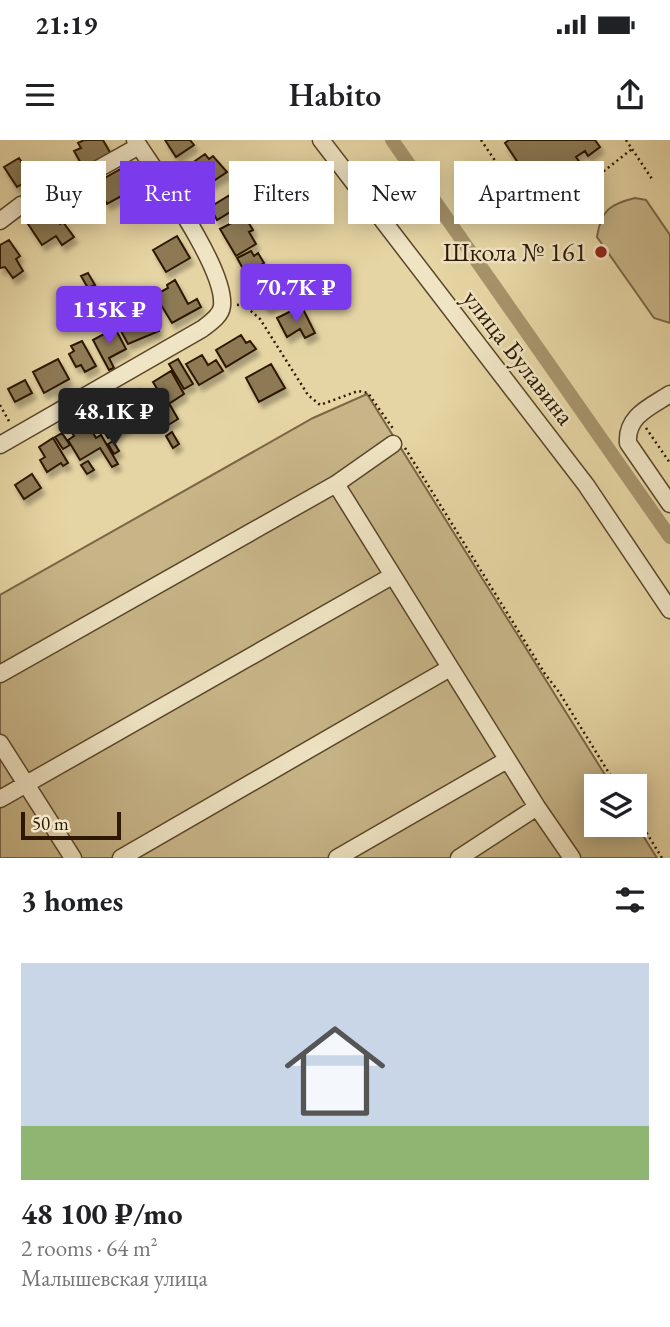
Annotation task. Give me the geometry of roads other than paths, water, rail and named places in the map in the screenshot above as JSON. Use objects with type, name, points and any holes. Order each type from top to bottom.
[{"type":"street","name":"улица Булавина","points":[[321,140],[586,485],[670,610]]},
{"type":"street","points":[[0,221],[21,205],[46,198],[137,143],[205,249],[222,290],[222,309],[214,320],[202,329],[0,445]]},
{"type":"street","points":[[670,394],[638,415],[627,433],[628,443],[670,503]]},
{"type":"street","points":[[0,674],[335,484],[396,439]]},
{"type":"street","points":[[335,484],[507,760],[572,858]]},
{"type":"street","points":[[0,799],[392,576]]},
{"type":"street","points":[[121,858],[450,668]]},
{"type":"street","points":[[0,743],[73,858]]},
{"type":"street","points":[[337,858],[507,760]]},
{"type":"street","points":[[459,858],[537,807]]},
{"type":"waterway","points":[[392,140],[670,537]]},
{"type":"place","name":"Школа № 161","points":[[601,252]]}]
